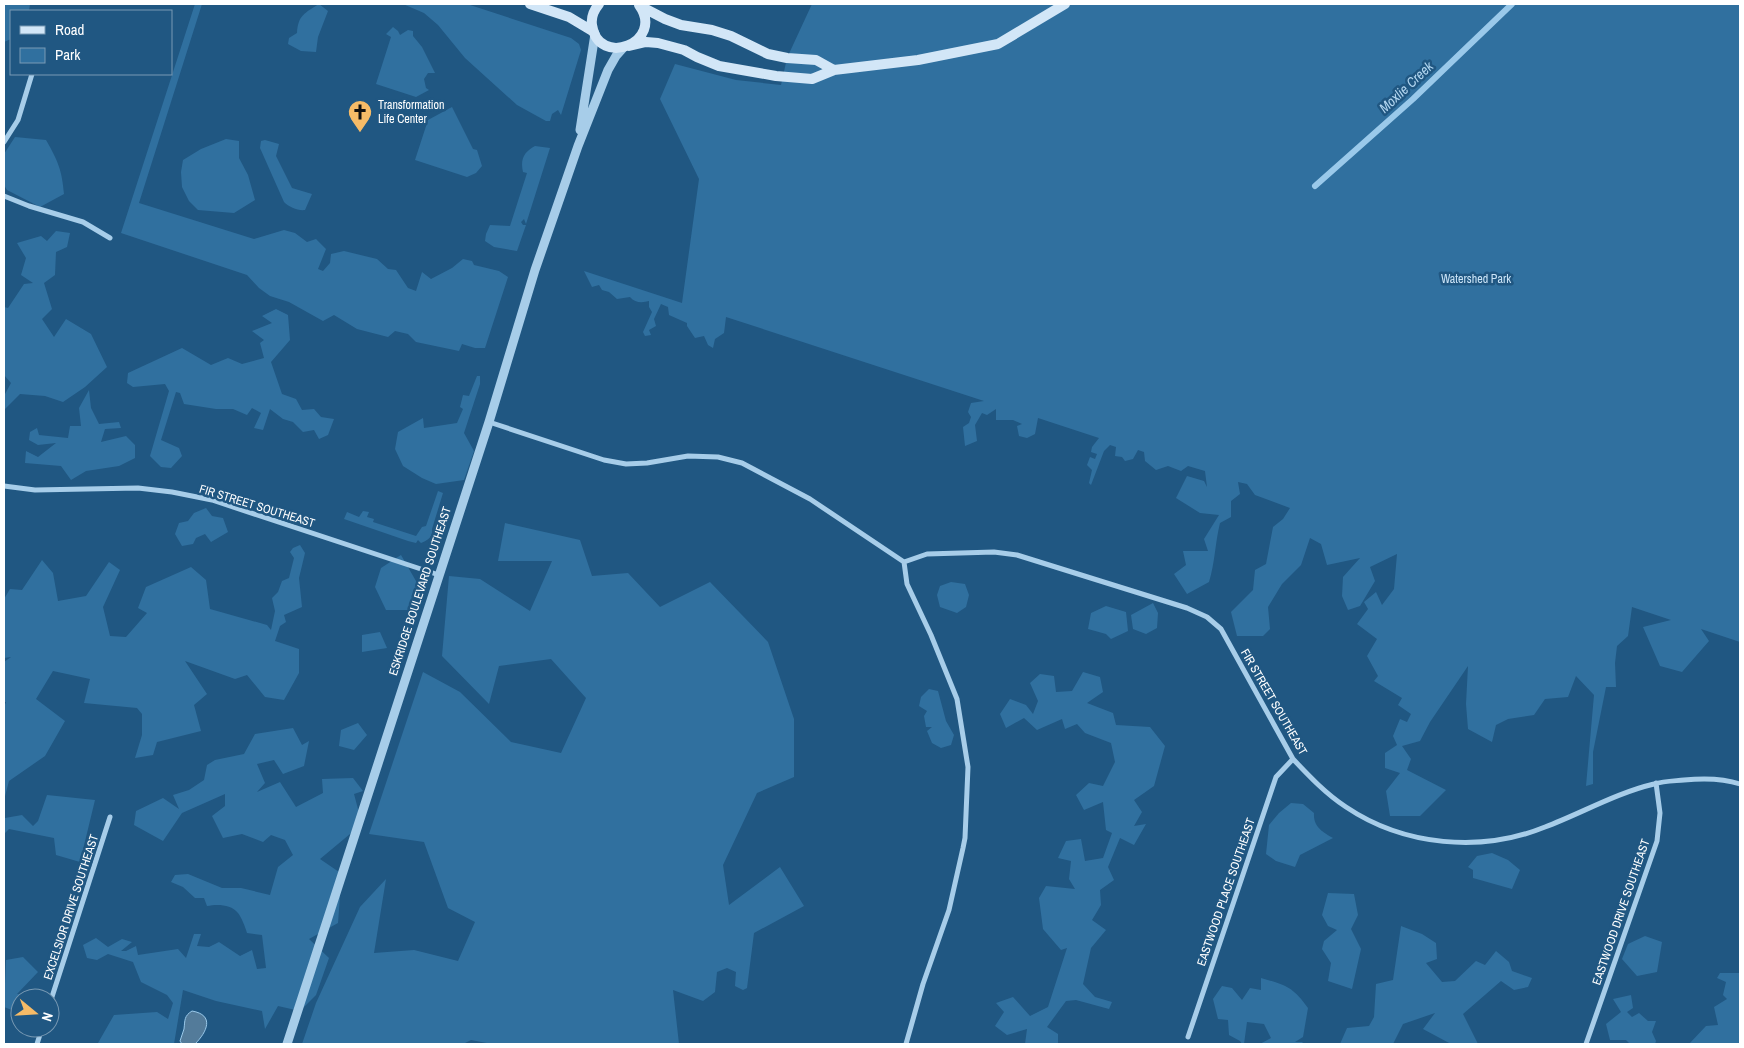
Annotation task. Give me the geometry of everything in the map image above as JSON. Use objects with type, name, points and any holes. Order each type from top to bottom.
[{"type":"main road","points":[[530,4],[569,17],[595,33],[604,44],[612,48],[627,47],[646,42],[658,42],[684,50],[719,66],[776,76],[812,79],[834,70],[918,60],[998,44],[1066,4]]},
{"type":"main road","points":[[595,33],[592,22],[593,14],[599,4]]},
{"type":"main road","points":[[627,47],[641,36],[644,28],[644,13],[640,5]]},
{"type":"main road","points":[[640,5],[665,19],[681,25],[712,30],[730,36],[768,54],[787,58],[816,60],[834,70]]},
{"type":"street","name":"ESKRIDGE BOULEVARD SOUTHEAST","points":[[578,146],[595,33]]},
{"type":"street","name":"ESKRIDGE BOULEVARD SOUTHEAST","points":[[287,1044],[489,422],[535,270],[578,146],[608,70],[616,56],[627,47]]},
{"type":"street","points":[[4,142],[18,120],[32,75]]},
{"type":"street","points":[[4,196],[29,206],[83,222],[110,238]]},
{"type":"street","points":[[489,422],[604,460],[626,464],[647,464],[688,456],[718,457],[742,463],[810,500],[904,562],[907,584],[931,635],[957,699],[968,767],[963,848],[949,910],[906,1044]]},
{"type":"street","name":"FIR STREET SOUTHEAST","points":[[4,486],[35,490],[138,488],[212,500],[439,575]]},
{"type":"street","name":"FIR STREET SOUTHEAST","points":[[904,562],[927,554],[994,552],[1017,555],[1171,603],[1207,617],[1221,629],[1293,759],[1321,788],[1345,807],[1392,830],[1440,842],[1492,841],[1528,834],[1616,796],[1656,783],[1702,778],[1740,784]]},
{"type":"street","name":"EASTWOOD PLACE SOUTHEAST","points":[[1188,1037],[1276,777],[1293,759]]},
{"type":"street","name":"EASTWOOD DRIVE SOUTHEAST","points":[[1586,1044],[1657,841],[1660,813],[1656,783]]},
{"type":"street","name":"EXCELSIOR DRIVE SOUTHEAST","points":[[55,988],[110,817]]},
{"type":"green space","points":[[4,4],[30,4],[29,10],[10,10],[10,39],[4,42]]},
{"type":"green space","points":[[195,4],[202,4],[139,203],[254,239],[284,230],[295,233],[307,242],[316,239],[326,249],[318,269],[323,271],[330,263],[331,254],[344,251],[377,259],[388,269],[396,270],[408,288],[416,291],[422,272],[431,279],[452,268],[463,259],[472,261],[474,265],[499,271],[508,277],[485,348],[475,348],[462,344],[459,351],[416,342],[408,334],[395,331],[388,337],[357,329],[334,315],[323,321],[289,302],[270,296],[259,288],[247,275],[121,233]]},
{"type":"green space","points":[[319,4],[328,11],[318,37],[316,52],[301,51],[288,44],[289,38],[297,33],[299,22],[303,15]]},
{"type":"green space","points":[[403,4],[467,4],[571,38],[579,44],[581,50],[561,115],[558,110],[552,114],[550,121],[546,121],[517,105],[465,58],[438,25],[424,13]]},
{"type":"green space","name":"Watershed Park","points":[[812,4],[1740,4],[1740,642],[1701,629],[1709,641],[1682,672],[1660,666],[1643,627],[1671,620],[1632,607],[1628,636],[1617,646],[1615,663],[1616,687],[1606,687],[1593,752],[1593,784],[1586,786],[1594,695],[1576,676],[1568,697],[1545,699],[1534,715],[1508,719],[1496,725],[1492,742],[1468,729],[1466,704],[1468,666],[1430,722],[1420,741],[1402,746],[1411,759],[1407,770],[1446,790],[1420,816],[1390,816],[1386,791],[1400,773],[1385,768],[1385,753],[1397,745],[1393,736],[1400,719],[1407,722],[1411,714],[1398,705],[1402,698],[1374,681],[1378,676],[1367,656],[1377,639],[1357,624],[1368,609],[1364,602],[1376,592],[1382,605],[1394,589],[1397,554],[1370,567],[1375,581],[1360,606],[1348,610],[1342,596],[1343,577],[1360,558],[1327,565],[1321,544],[1310,538],[1301,565],[1282,584],[1268,607],[1270,629],[1263,636],[1237,636],[1231,612],[1253,590],[1255,570],[1266,564],[1273,527],[1283,519],[1290,508],[1255,495],[1247,484],[1238,482],[1240,494],[1231,501],[1231,517],[1220,523],[1209,582],[1187,594],[1174,574],[1186,565],[1183,551],[1208,551],[1204,539],[1219,515],[1200,513],[1176,498],[1187,476],[1204,481],[1207,487],[1205,471],[1188,466],[1181,471],[1168,466],[1156,470],[1145,461],[1144,452],[1138,450],[1133,459],[1125,461],[1122,457],[1115,456],[1116,447],[1110,445],[1104,451],[1091,485],[1089,483],[1092,470],[1087,465],[1090,457],[1095,459],[1097,454],[1091,452],[1092,447],[1099,438],[1038,418],[1035,434],[1027,438],[1019,436],[1017,426],[1022,424],[1013,420],[996,420],[996,409],[987,415],[982,413],[975,425],[977,441],[965,446],[963,427],[969,423],[971,417],[968,412],[971,403],[984,401],[726,317],[724,333],[715,339],[713,348],[708,345],[704,336],[695,338],[687,323],[669,315],[668,307],[661,304],[654,319],[656,326],[649,330],[651,335],[645,336],[643,332],[652,312],[649,307],[649,301],[639,302],[630,297],[617,299],[609,292],[602,290],[599,285],[592,287],[584,271],[682,303],[699,179],[660,99],[675,64],[736,80],[781,85],[787,58]]},
{"type":"green space","points":[[393,27],[400,35],[408,30],[413,31],[413,36],[422,47],[435,73],[428,73],[424,79],[426,88],[429,90],[416,97],[376,84],[391,37],[386,34]]},
{"type":"green space","points":[[452,107],[473,149],[477,150],[482,166],[476,173],[467,177],[415,160],[428,120]]},
{"type":"green space","points":[[15,137],[46,140],[59,166],[64,194],[40,207],[7,190],[4,185],[4,154]]},
{"type":"green space","points":[[226,139],[239,141],[239,158],[248,175],[255,200],[234,213],[198,210],[189,201],[182,187],[181,172],[183,160],[201,149]]},
{"type":"green space","points":[[265,140],[279,144],[276,156],[292,188],[312,194],[305,210],[299,210],[284,202],[260,148],[261,141]]},
{"type":"green space","points":[[535,146],[550,148],[526,224],[524,219],[521,222],[523,225],[526,225],[517,251],[494,247],[485,241],[486,234],[490,225],[510,226],[527,173],[523,172],[522,163],[526,153]]},
{"type":"green space","points":[[56,231],[70,233],[67,247],[56,252],[55,275],[44,283],[52,309],[42,319],[54,337],[66,319],[91,334],[107,367],[85,387],[63,402],[45,396],[20,394],[4,410],[4,393],[11,383],[4,375],[4,307],[8,308],[24,284],[33,283],[21,275],[26,258],[17,243],[41,236],[47,241]]},
{"type":"green space","points":[[276,309],[288,315],[290,340],[271,362],[282,394],[296,399],[302,410],[314,409],[321,417],[334,419],[328,435],[319,439],[314,430],[303,432],[293,422],[283,419],[270,409],[263,430],[254,428],[261,413],[252,408],[247,415],[233,409],[216,409],[184,404],[180,393],[176,392],[161,440],[179,448],[182,456],[171,468],[161,467],[150,456],[169,391],[165,384],[133,387],[127,383],[128,373],[182,348],[211,365],[228,358],[242,364],[264,358],[260,343],[264,340],[252,331],[272,323],[262,316]]},
{"type":"green space","points":[[477,376],[480,376],[480,384],[464,433],[474,451],[464,480],[436,484],[403,466],[395,449],[398,432],[423,418],[424,428],[457,423],[463,409],[460,407],[463,395],[469,396]]},
{"type":"green space","points":[[89,390],[91,408],[99,424],[119,422],[121,428],[105,429],[101,442],[126,436],[135,445],[135,458],[119,466],[86,471],[71,480],[61,466],[25,463],[26,451],[38,457],[56,443],[38,445],[29,440],[30,432],[37,428],[39,435],[68,438],[70,426],[81,426],[79,408]]},
{"type":"green space","points":[[438,491],[443,493],[432,534],[421,543],[418,540],[416,543],[408,541],[344,519],[347,512],[359,517],[363,511],[369,512],[367,517],[374,519],[373,522],[416,536],[422,527],[426,526]]},
{"type":"green space","points":[[206,508],[212,516],[223,518],[228,532],[211,542],[205,534],[196,538],[193,544],[182,546],[175,534],[179,523],[188,521],[194,513]]},
{"type":"green space","points":[[505,523],[580,540],[592,576],[628,573],[660,607],[710,582],[768,642],[794,719],[794,777],[757,793],[723,865],[729,905],[780,867],[804,906],[754,933],[747,988],[743,990],[735,986],[736,972],[727,968],[717,972],[715,992],[703,1001],[673,990],[679,1044],[492,1044],[471,1040],[463,1044],[302,1044],[316,1003],[360,907],[386,879],[374,953],[414,950],[458,961],[475,922],[448,908],[424,842],[369,834],[423,672],[460,692],[511,742],[561,753],[586,698],[551,659],[499,666],[489,704],[442,656],[449,576],[480,579],[530,611],[552,561],[498,561]]},
{"type":"green space","points":[[300,545],[305,553],[299,578],[302,607],[284,615],[286,622],[280,626],[275,641],[299,649],[299,673],[284,700],[265,697],[247,675],[235,679],[185,661],[207,694],[194,705],[201,731],[157,742],[153,755],[135,758],[142,735],[142,714],[137,708],[84,703],[90,679],[53,671],[36,699],[65,721],[45,756],[9,781],[4,800],[4,707],[6,702],[4,702],[4,662],[11,657],[4,658],[4,599],[10,589],[22,590],[42,560],[53,573],[58,601],[86,596],[109,562],[120,570],[103,607],[110,636],[126,637],[147,613],[138,608],[146,587],[191,567],[206,580],[210,609],[267,625],[271,630],[275,611],[272,598],[278,592],[282,581],[289,578],[294,558],[290,552],[293,548]]},
{"type":"green space","points":[[401,555],[420,588],[414,610],[386,610],[375,587],[381,568]]},
{"type":"green space","points":[[951,582],[965,584],[969,595],[966,607],[957,613],[940,607],[937,595],[940,586]]},
{"type":"green space","points":[[1153,603],[1158,613],[1157,628],[1146,634],[1133,629],[1131,615]]},
{"type":"green space","points":[[1106,606],[1126,612],[1128,631],[1111,639],[1106,634],[1088,629],[1091,613]]},
{"type":"green space","points":[[380,632],[387,648],[362,652],[362,635]]},
{"type":"green space","points":[[1083,672],[1100,677],[1103,692],[1087,703],[1113,713],[1116,725],[1150,727],[1165,746],[1154,786],[1134,800],[1142,812],[1134,826],[1146,824],[1134,845],[1120,838],[1108,867],[1114,880],[1100,890],[1101,905],[1092,920],[1106,930],[1091,948],[1083,984],[1095,997],[1112,1002],[1109,1009],[1076,1000],[1066,1001],[1047,1027],[1058,1034],[1058,1044],[1025,1044],[1027,1029],[1007,1035],[995,1026],[1004,1012],[996,1003],[1013,997],[1030,1016],[1048,1007],[1067,948],[1061,950],[1043,929],[1039,898],[1046,886],[1075,889],[1069,879],[1071,861],[1058,858],[1066,841],[1081,839],[1085,861],[1103,858],[1112,833],[1106,830],[1103,802],[1084,810],[1076,795],[1089,783],[1103,786],[1115,762],[1111,743],[1085,733],[1077,724],[1065,729],[1062,719],[1037,730],[1024,718],[1006,728],[1000,714],[1010,699],[1026,705],[1033,714],[1038,701],[1030,683],[1040,674],[1054,676],[1056,692],[1072,691]]},
{"type":"green space","points":[[929,689],[938,691],[946,721],[954,735],[951,745],[941,748],[932,743],[927,731],[932,727],[926,727],[924,716],[927,711],[919,706],[921,697]]},
{"type":"green space","points":[[358,723],[367,735],[354,750],[339,746],[341,730]]},
{"type":"green space","points":[[293,728],[302,745],[309,741],[304,766],[283,774],[274,760],[257,764],[265,783],[257,792],[280,782],[296,807],[323,793],[322,779],[353,778],[363,791],[354,794],[362,824],[320,859],[339,872],[340,896],[338,923],[309,939],[329,958],[316,995],[300,1011],[278,1006],[265,1029],[262,1011],[216,1001],[183,990],[174,1044],[99,1044],[114,1015],[157,1012],[168,1019],[173,1003],[167,995],[141,982],[133,962],[108,954],[97,960],[87,958],[83,945],[96,938],[108,947],[122,939],[132,942],[121,951],[126,951],[136,946],[138,955],[178,949],[186,958],[194,934],[201,934],[197,946],[209,947],[219,942],[240,956],[252,950],[257,969],[266,968],[262,935],[247,933],[241,917],[235,910],[224,905],[207,906],[204,898],[195,898],[183,887],[171,882],[175,875],[188,874],[222,888],[241,888],[270,895],[278,867],[293,855],[285,840],[271,835],[263,842],[242,834],[223,838],[212,816],[225,806],[225,794],[182,813],[163,841],[134,825],[136,811],[163,798],[179,809],[173,795],[189,790],[204,780],[207,765],[215,760],[244,754],[255,734]]},
{"type":"green space","points":[[47,795],[95,800],[80,862],[56,855],[54,838],[9,829],[4,834],[4,815],[5,818],[22,815],[33,826],[38,821]]},
{"type":"green space","points":[[1291,803],[1303,804],[1314,813],[1317,825],[1322,831],[1333,838],[1300,855],[1295,867],[1276,861],[1266,854],[1269,825]]},
{"type":"green space","points":[[1492,853],[1508,860],[1520,870],[1512,889],[1473,878],[1473,870],[1468,867],[1477,856]]},
{"type":"green space","points":[[1328,893],[1354,894],[1358,915],[1351,929],[1361,949],[1352,989],[1328,981],[1331,963],[1322,949],[1324,941],[1337,930],[1328,926],[1322,915]]},
{"type":"green space","points":[[1401,926],[1422,934],[1436,943],[1437,959],[1426,963],[1442,982],[1455,981],[1476,961],[1485,965],[1496,951],[1509,962],[1512,971],[1532,978],[1528,987],[1514,990],[1501,981],[1463,1014],[1478,1044],[1451,1044],[1423,1029],[1435,1013],[1403,1024],[1393,1044],[1340,1044],[1347,1028],[1369,1026],[1374,1017],[1376,984],[1393,980]]},
{"type":"green space","points":[[1645,936],[1662,942],[1657,972],[1637,976],[1622,959],[1628,944]]},
{"type":"green space","points":[[23,957],[38,972],[23,988],[10,988],[10,1009],[4,1007],[6,960]]},
{"type":"green space","points":[[1720,973],[1740,973],[1740,1044],[1689,1044],[1706,1026],[1718,1025],[1714,1007],[1727,999],[1723,995],[1726,982],[1717,978]]},
{"type":"green space","points":[[1261,978],[1293,991],[1308,1008],[1303,1037],[1295,1042],[1302,1042],[1304,1044],[1260,1044],[1271,1038],[1264,1024],[1247,1022],[1244,1044],[1242,1044],[1229,1035],[1228,1020],[1218,1019],[1213,999],[1222,986],[1232,988],[1242,1000],[1250,988],[1261,990]]},
{"type":"green space","points":[[1631,995],[1633,1008],[1627,1012],[1632,1017],[1639,1013],[1648,1021],[1656,1021],[1652,1032],[1656,1041],[1655,1044],[1630,1044],[1626,1040],[1610,1040],[1606,1024],[1621,1012],[1613,999]]},
{"type":"shaded area","points":[[192,1011],[204,1016],[207,1024],[203,1034],[195,1044],[182,1044],[180,1041],[185,1018]]},
{"type":"waterway","name":"Moxlie Creek","points":[[1315,186],[1413,99],[1512,4]]},
{"type":"place","name":"Transformation Life Center","points":[[360,133]]}]
